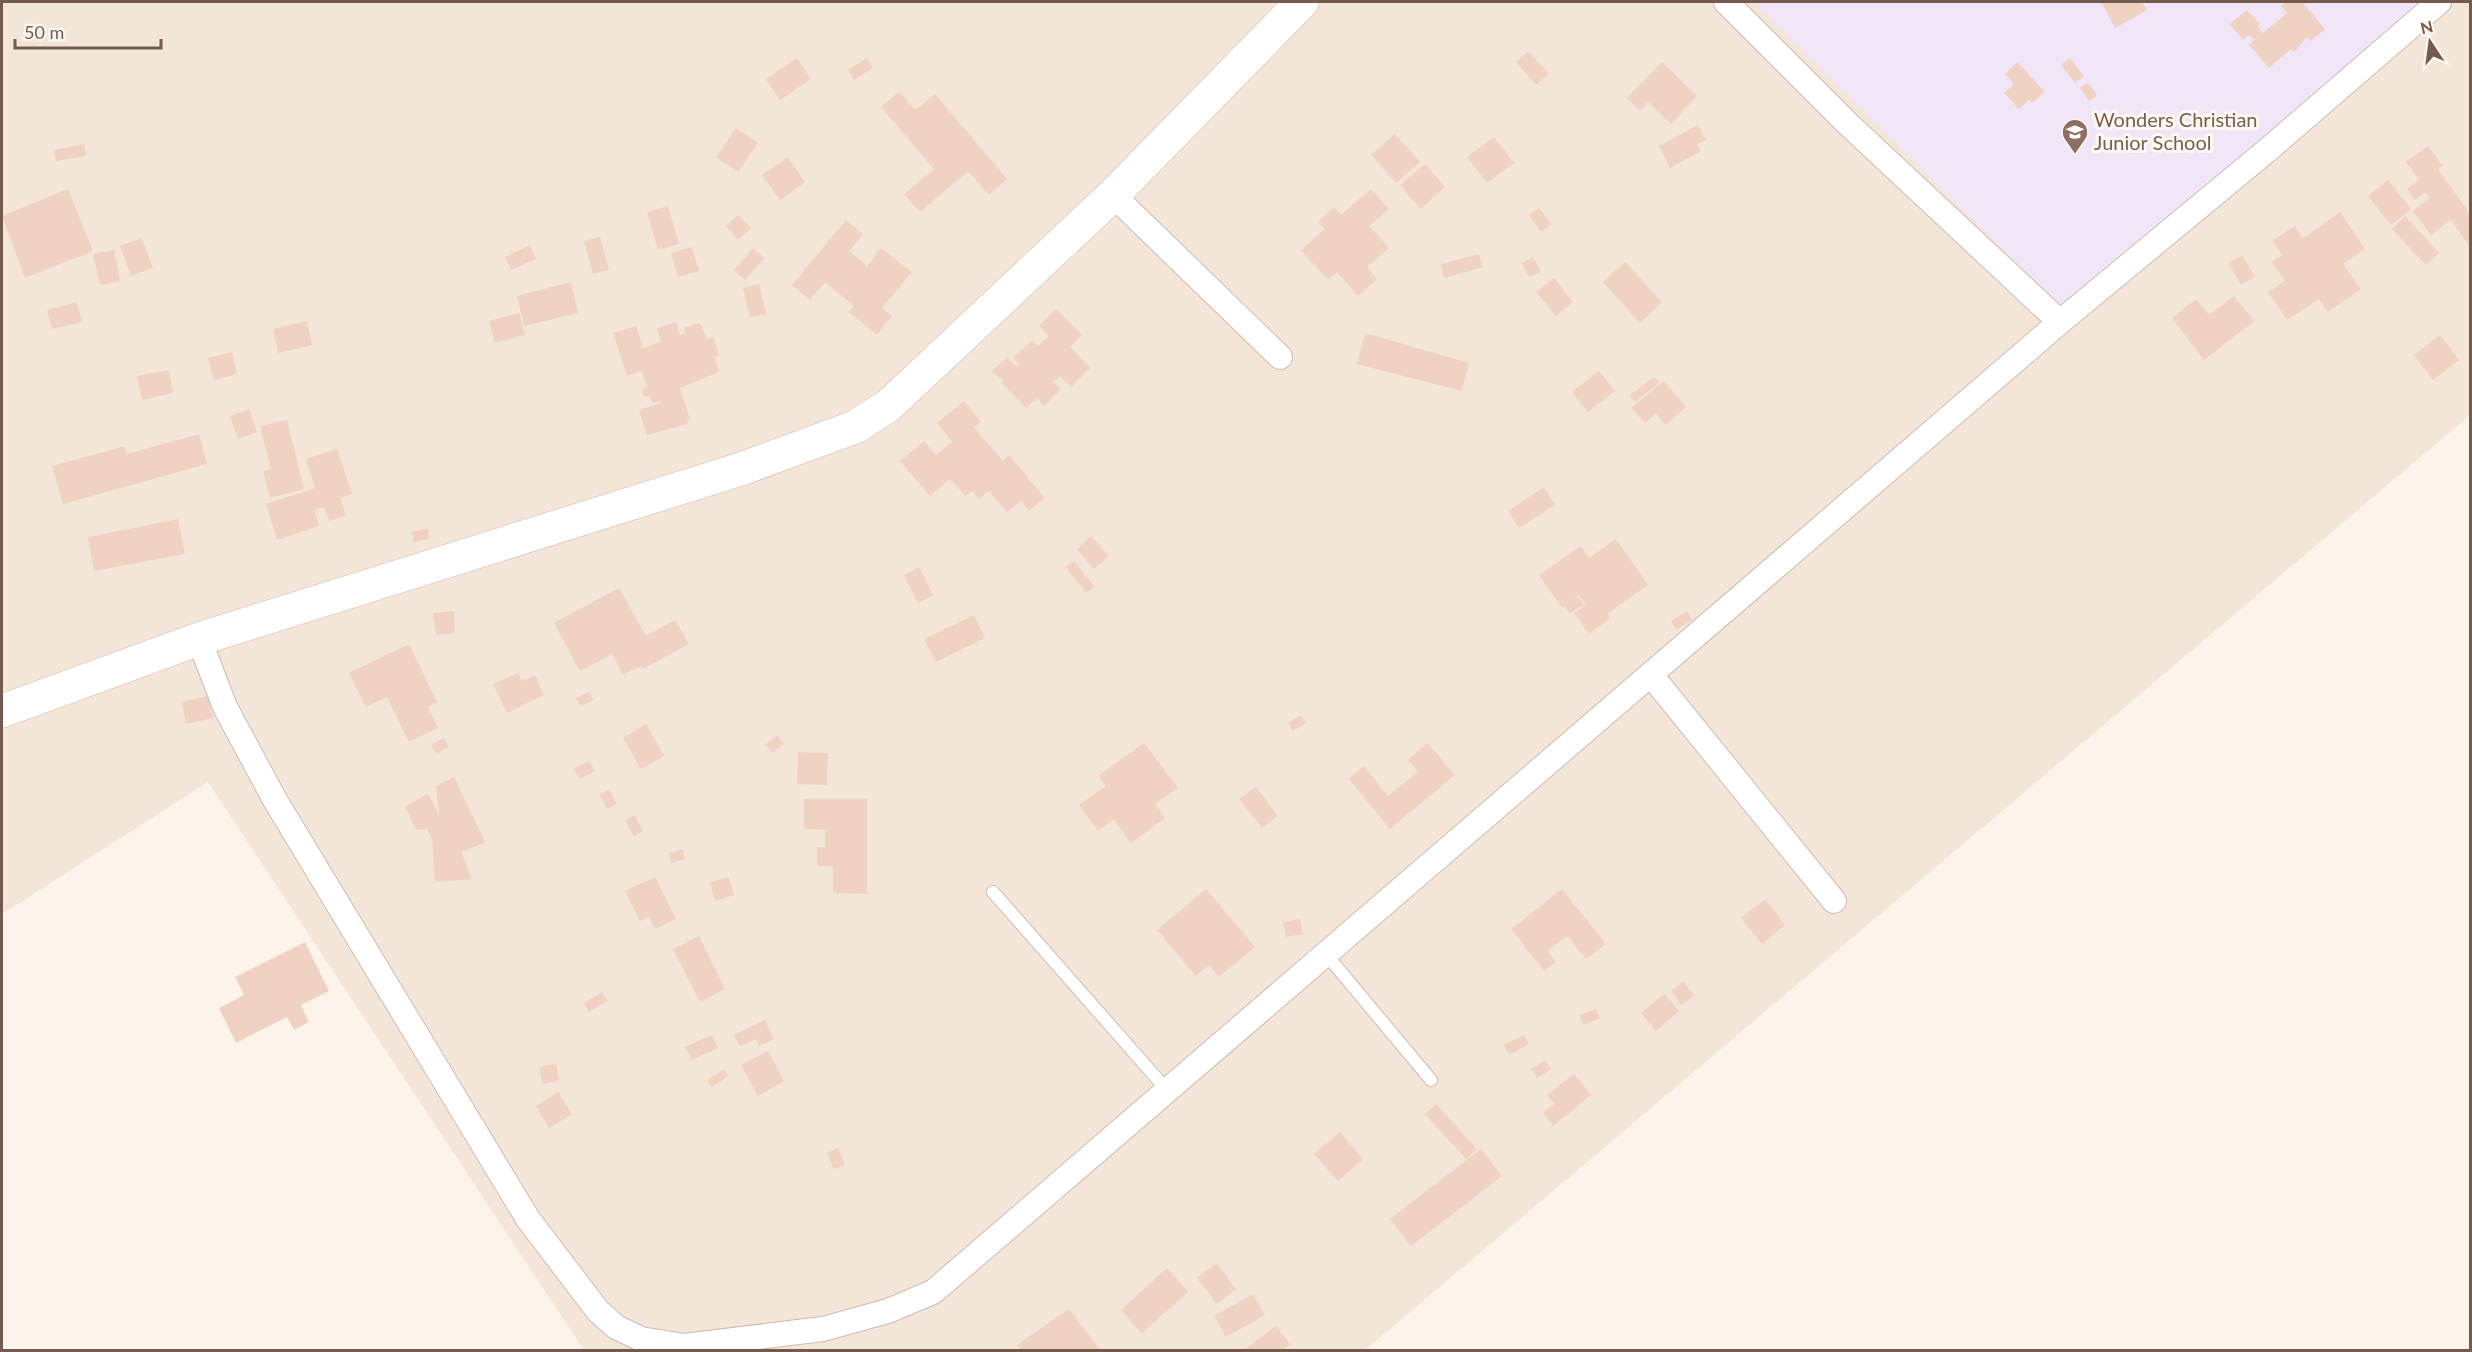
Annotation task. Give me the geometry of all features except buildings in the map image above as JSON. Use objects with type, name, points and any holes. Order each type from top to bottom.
[{"type":"street","points":[[2,711],[199,639],[741,469],[855,427],[888,406],[1113,195],[1302,2]]},
{"type":"street","points":[[1726,2],[1847,123],[2060,322]]},
{"type":"street","points":[[199,639],[225,707],[276,800],[528,1219],[598,1311],[616,1327],[640,1338],[684,1346],[823,1329],[888,1311],[933,1292],[2060,322],[2270,148],[2439,2]]},
{"type":"street","points":[[1113,195],[1280,357]]},
{"type":"street","points":[[1651,675],[1834,901]]},
{"type":"lane","points":[[993,892],[1167,1090]]},
{"type":"lane","points":[[1325,953],[1431,1080]]},
{"type":"shaded area","points":[[2,2],[2470,2],[2470,415],[1365,1350],[584,1350],[208,782],[2,914]]},
{"type":"shaded area","name":"Wonders Christian Junior School","points":[[1754,2],[2420,2],[2063,309]]},
{"type":"place","name":"Wonders Christian Junior School","points":[[2075,155]]}]
